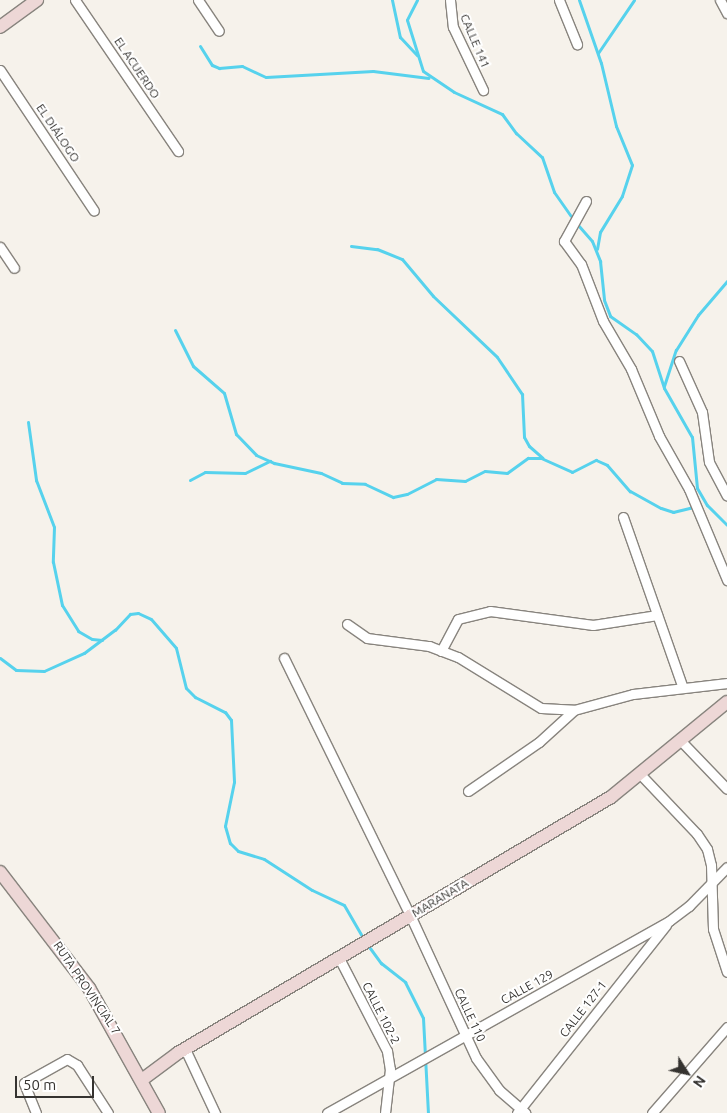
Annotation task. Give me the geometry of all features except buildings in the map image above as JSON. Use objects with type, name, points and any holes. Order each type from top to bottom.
[{"type":"street","points":[[0,27],[38,0]]},
{"type":"street","name":"EL ACUERDO","points":[[75,0],[178,151]]},
{"type":"street","points":[[198,0],[219,31]]},
{"type":"street","name":"CALLE 141","points":[[450,0],[453,27],[483,90]]},
{"type":"street","points":[[558,0],[577,44]]},
{"type":"street","points":[[720,0],[727,13]]},
{"type":"street","name":"EL DIÁLOGO","points":[[0,70],[94,211]]},
{"type":"street","points":[[586,201],[564,241],[581,264],[603,321],[631,369],[659,436],[689,489],[727,580]]},
{"type":"street","points":[[0,247],[14,268]]},
{"type":"street","points":[[678,361],[702,412],[710,462],[727,496]]},
{"type":"street","points":[[623,517],[683,688]]},
{"type":"street","points":[[441,651],[458,618],[490,611],[593,624],[657,614]]},
{"type":"street","points":[[347,624],[367,638],[429,646],[458,657],[541,708],[574,710],[633,694],[727,683]]},
{"type":"street","name":"CALLE 110","points":[[284,658],[410,915],[465,1036],[483,1069],[520,1112]]},
{"type":"street","name":"MARANATA","points":[[143,1079],[185,1049],[603,801],[641,775],[727,702]]},
{"type":"street","points":[[468,791],[539,742],[574,710]]},
{"type":"street","points":[[681,741],[727,789]]},
{"type":"street","points":[[641,775],[703,841],[711,865],[713,929],[727,972]]},
{"type":"street","name":"CALLE 129","points":[[327,1113],[669,921],[711,884],[727,867]]},
{"type":"street","name":"RUTA PROVINCIAL 7","points":[[0,872],[79,974],[143,1079],[159,1113]]},
{"type":"street","name":"CALLE 127-1","points":[[520,1112],[669,921]]},
{"type":"street","name":"CALLE 102-2","points":[[339,958],[383,1042],[389,1060],[385,1113]]},
{"type":"street","points":[[652,1113],[727,1027]]},
{"type":"street","points":[[185,1049],[215,1113]]},
{"type":"street","points":[[36,1113],[24,1083],[64,1059],[71,1060],[108,1113]]},
{"type":"waterway","points":[[392,0],[400,37],[417,55]]},
{"type":"waterway","points":[[417,0],[407,20],[423,71],[454,92],[502,114],[516,133],[542,157],[554,192],[571,216]]},
{"type":"waterway","points":[[579,0],[601,63],[616,126],[632,165],[622,196],[600,232],[597,249]]},
{"type":"waterway","points":[[598,53],[634,0]]},
{"type":"waterway","points":[[200,46],[212,65],[219,68],[242,66],[266,77],[373,71],[429,78]]},
{"type":"waterway","points":[[578,225],[592,241],[600,261],[604,300],[610,316],[636,334],[652,351],[664,388],[692,437],[697,488],[707,505],[727,525]]},
{"type":"waterway","points":[[351,246],[377,249],[402,259],[433,296],[497,357],[522,394],[524,437],[529,446],[543,458]]},
{"type":"waterway","points":[[664,386],[676,350],[698,315],[727,281]]},
{"type":"waterway","points":[[175,330],[193,366],[224,393],[236,434],[256,455],[274,463],[321,473],[342,483],[365,484],[393,497],[407,494],[436,479],[465,481],[485,471],[507,473],[528,458],[541,458],[572,472],[596,460],[607,465],[630,491],[661,508],[673,512],[693,507]]},
{"type":"waterway","points":[[28,422],[36,480],[54,527],[53,562],[62,605],[78,631],[92,639],[102,640]]},
{"type":"waterway","points":[[190,480],[205,472],[245,473],[270,461]]},
{"type":"waterway","points":[[0,658],[16,670],[44,671],[84,653],[115,630],[130,614],[138,613],[151,619],[176,648],[186,688],[195,697],[225,712],[231,720],[234,782],[225,826],[230,843],[238,851],[264,859],[312,890],[344,905],[364,939]]},
{"type":"waterway","points":[[367,944],[381,963],[405,982],[423,1018],[428,1113]]}]
